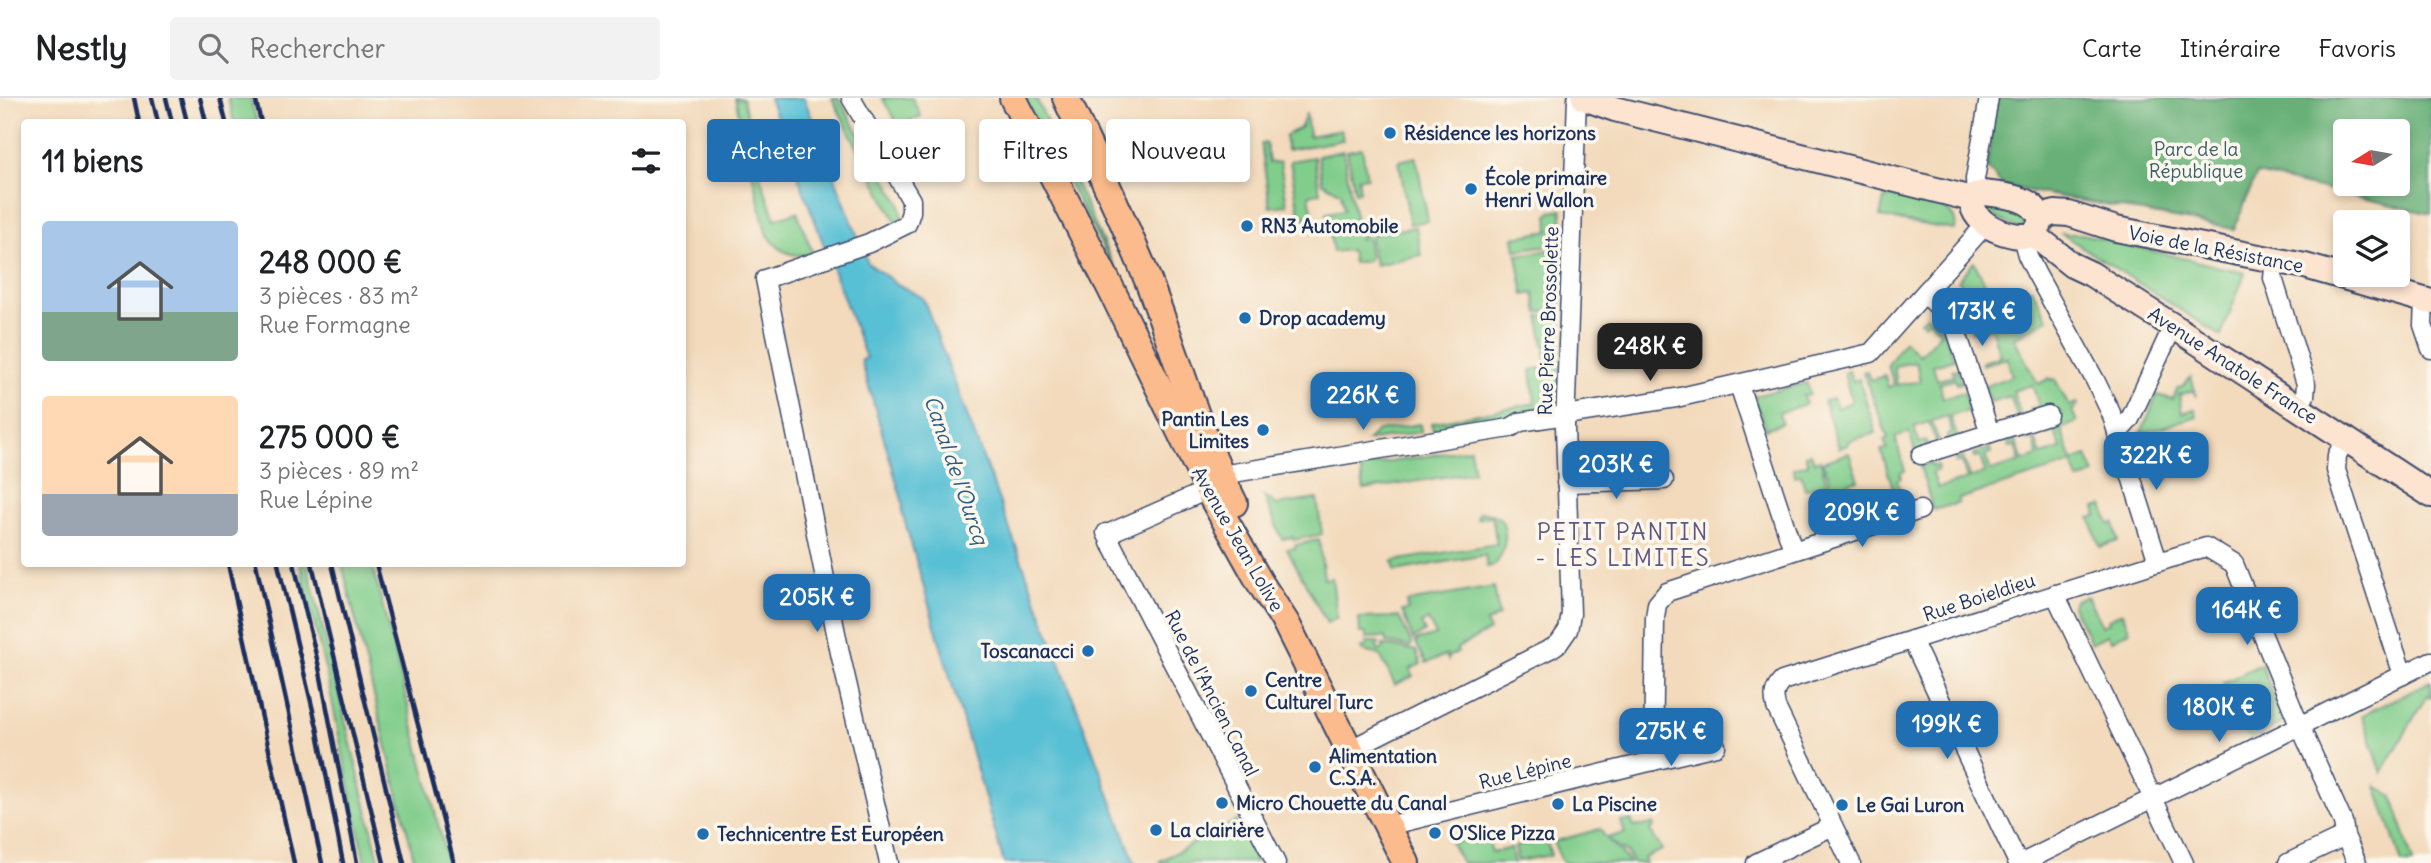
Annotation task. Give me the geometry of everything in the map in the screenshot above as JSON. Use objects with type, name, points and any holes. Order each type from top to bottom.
[{"type":"main road","name":"Avenue Jean Lolive","points":[[1013,98],[1213,499],[1286,623],[1406,863]]},
{"type":"main road","points":[[1066,98],[1149,284],[1221,475],[1271,576],[1286,623]]},
{"type":"street","points":[[851,98],[911,200],[907,224],[869,243],[765,279],[840,653],[889,863]]},
{"type":"street","name":"Rue Pierre Brossolette","points":[[1349,750],[1539,655],[1559,642],[1568,630],[1571,614],[1565,416],[1577,98]]},
{"type":"street","points":[[1584,98],[1615,109],[1974,197]]},
{"type":"street","points":[[1989,98],[1972,207],[1976,216],[1986,224],[2005,233],[2032,230],[2027,255],[2111,413],[2158,562]]},
{"type":"street","name":"Avenue Anatole France","points":[[1974,197],[1984,193],[2028,202],[2038,209],[2032,230],[2072,265],[2091,274],[2173,326],[2431,495]]},
{"type":"street","name":"Voie de la Résistance","points":[[2032,230],[2055,213],[2069,214],[2116,229],[2352,278],[2428,301]]},
{"type":"street","points":[[1221,475],[1510,428],[1520,422],[1676,398],[1871,353],[1986,224]]},
{"type":"street","points":[[2275,260],[2273,278],[2306,384],[2305,396],[2296,407]]},
{"type":"street","points":[[1925,294],[1953,321],[1990,433]]},
{"type":"street","points":[[2428,301],[2423,325],[2431,349]]},
{"type":"street","points":[[2117,434],[2130,419],[2173,326]]},
{"type":"street","points":[[1740,385],[1793,550]]},
{"type":"street","points":[[1922,455],[2048,415]]},
{"type":"street","points":[[2347,438],[2337,455],[2336,470],[2403,675]]},
{"type":"street","points":[[1566,483],[1664,480]]},
{"type":"street","name":"Rue de l'Ancien Canal","points":[[1196,495],[1112,532],[1108,538],[1276,863]]},
{"type":"street","points":[[1653,761],[1655,618],[1661,597],[1667,592],[1920,510]]},
{"type":"street","name":"Rue Boieldieu","points":[[1833,826],[1776,707],[1775,688],[1782,681],[2199,548],[2206,547],[2234,564],[2300,726]]},
{"type":"street","points":[[2055,594],[2184,863]]},
{"type":"street","points":[[1912,640],[2020,863],[2431,661]]},
{"type":"street","points":[[2300,726],[2343,822],[2345,836],[2357,863]]},
{"type":"street","name":"Rue Lépine","points":[[1388,826],[1716,746]]},
{"type":"street","points":[[1756,863],[1833,826],[1851,863]]},
{"type":"street","points":[[2288,863],[2345,836]]},
{"type":"green space","points":[[228,98],[250,98],[256,119],[233,119]]},
{"type":"green space","points":[[735,98],[743,99],[748,119],[740,119]]},
{"type":"green space","points":[[832,98],[838,98],[854,125],[854,141]]},
{"type":"green space","points":[[882,98],[912,98],[921,116],[914,119],[895,119]]},
{"type":"green space","points":[[1024,98],[1036,98],[1046,119],[1035,119]]},
{"type":"green space","name":"Parc de la République","points":[[1994,98],[2431,98],[2431,214],[2353,196],[2410,196],[2410,119],[2333,119],[2333,191],[2257,174],[2234,229],[2003,186],[1987,168]]},
{"type":"green space","points":[[1306,113],[1309,136],[1341,130],[1343,140],[1287,150],[1285,136],[1301,127]]},
{"type":"green space","points":[[1266,143],[1269,163],[1280,162],[1287,205],[1270,207],[1261,144]]},
{"type":"green space","points":[[1362,148],[1367,177],[1358,178],[1360,192],[1355,192],[1347,151]]},
{"type":"green space","points":[[1343,151],[1359,239],[1362,239],[1362,232],[1366,232],[1370,256],[1367,261],[1353,263],[1351,250],[1333,252],[1327,213],[1344,210],[1341,193],[1322,182],[1318,156]]},
{"type":"green space","points":[[1314,157],[1320,193],[1309,195],[1313,216],[1300,218],[1290,161]]},
{"type":"green space","points":[[1416,157],[1428,221],[1410,224],[1399,161]]},
{"type":"green space","points":[[754,182],[762,182],[775,219],[797,212],[813,254],[797,255],[784,251],[773,242],[765,229]]},
{"type":"green space","points":[[875,182],[888,182],[900,203],[902,216],[897,224]]},
{"type":"green space","points":[[1068,182],[1075,182],[1126,292]]},
{"type":"green space","points":[[1897,195],[1944,208],[1955,221],[1955,230],[1880,217],[1884,199]]},
{"type":"green space","points":[[1989,206],[2018,208],[2027,218],[2024,226],[2019,229],[1989,214]]},
{"type":"green space","points":[[1562,210],[1563,243],[1516,250],[1514,237],[1549,231],[1548,215]]},
{"type":"green space","points":[[1416,227],[1421,255],[1375,265],[1370,239],[1373,234]]},
{"type":"green space","points":[[2062,234],[2082,234],[2245,273],[2221,336]]},
{"type":"green space","points":[[1563,248],[1561,308],[1538,313],[1534,293],[1524,295],[1517,255]]},
{"type":"green space","points":[[1974,262],[1997,306],[2032,288],[2048,319],[2014,338],[2038,384],[2050,378],[2055,379],[2069,406],[2077,403],[2072,411],[2077,422],[2061,429],[2072,461],[2087,456],[2095,474],[2078,480],[2072,463],[1933,510],[1920,466],[1931,463],[1932,467],[1937,465],[1938,470],[1932,472],[1938,488],[1967,479],[1962,462],[1956,464],[1955,460],[1963,457],[1970,478],[1985,473],[1980,457],[1974,458],[1973,454],[1990,448],[1991,453],[1985,455],[1991,471],[2020,462],[2015,446],[2009,447],[2008,443],[2015,440],[2023,461],[2038,456],[2033,439],[2027,441],[2025,434],[2033,431],[2041,455],[2061,449],[2055,432],[2046,434],[2044,427],[2058,423],[2055,417],[2061,413],[2032,412],[2031,409],[2039,406],[2032,385],[2013,391],[2021,416],[2017,417],[2010,396],[1990,402],[1985,386],[2012,376],[2007,358],[1982,365],[1982,362],[2000,356],[1991,327],[1972,332],[1971,329],[1989,324],[1983,304],[1965,310],[1967,319],[1961,322],[1955,315],[1973,294],[1958,280]]},
{"type":"green space","points":[[1561,313],[1560,343],[1544,347],[1539,317]]},
{"type":"green space","points":[[1927,315],[1944,330],[1954,359],[1933,365],[1937,380],[1954,376],[1952,370],[1957,369],[1961,383],[1957,384],[1955,379],[1939,384],[1943,398],[1964,392],[1970,410],[1950,416],[1957,436],[1949,443],[1947,435],[1952,432],[1947,416],[1932,421],[1939,442],[1936,443],[1929,422],[1914,427],[1919,443],[1926,441],[1928,449],[1916,453],[1909,432],[1895,437],[1905,471],[1900,473],[1901,478],[1897,480],[1904,505],[1899,507],[1881,450],[1887,449],[1884,440],[1888,438],[1863,372],[1867,371],[1870,380],[1885,376],[1888,387],[1894,385],[1888,365],[1904,341],[1920,355],[1941,332],[1928,320],[1924,324],[1920,321]],"holes":[[[1916,362],[1920,381],[1897,385],[1894,366]]]},
{"type":"green space","points":[[1560,348],[1558,407],[1433,430],[1431,423],[1535,403],[1531,370],[1547,367],[1545,351]]},
{"type":"green space","points":[[1849,370],[1852,381],[1859,379],[1876,433],[1848,441],[1848,445],[1839,448],[1824,401],[1833,398],[1837,408],[1852,402],[1844,373]]},
{"type":"green space","points":[[2191,377],[2197,397],[2194,390],[2179,395],[2182,413],[2195,409],[2197,416],[2141,434],[2157,395],[2173,399],[2178,388]]},
{"type":"green space","points":[[1807,383],[1810,394],[1803,396],[1806,404],[1779,413],[1782,423],[1765,429],[1754,396]]},
{"type":"green space","points":[[1394,400],[1396,412],[1339,423],[1337,410]]},
{"type":"green space","points":[[1420,424],[1421,432],[1367,441],[1378,431]]},
{"type":"green space","points":[[1470,449],[1474,472],[1364,490],[1360,467]]},
{"type":"green space","points":[[1811,453],[1814,462],[1820,460],[1827,483],[1805,489],[1801,474],[1795,476],[1793,468],[1808,464],[1805,455]]},
{"type":"green space","points":[[1849,453],[1858,480],[1830,489],[1829,477],[1822,462]]},
{"type":"green space","points":[[1264,496],[1277,505],[1317,499],[1322,534],[1294,540],[1293,537],[1282,539]]},
{"type":"green space","points":[[2103,505],[2109,524],[2114,523],[2118,541],[2100,547],[2090,518],[2097,516],[2095,508]]},
{"type":"green space","points":[[1479,512],[1497,516],[1504,525],[1504,543],[1495,565],[1487,567],[1485,555],[1395,571],[1393,561],[1497,544],[1492,516],[1477,519]]},
{"type":"green space","points":[[1319,540],[1324,579],[1332,578],[1337,617],[1327,623],[1287,549]]},
{"type":"green space","points":[[301,567],[308,567],[380,863],[365,863],[328,681]]},
{"type":"green space","points":[[343,567],[373,567],[448,863],[415,863]]},
{"type":"green space","points":[[1494,587],[1499,616],[1486,623],[1489,631],[1457,648],[1458,652],[1449,656],[1448,660],[1446,655],[1426,663],[1415,641],[1436,635],[1428,620],[1421,623],[1425,632],[1413,639],[1402,611],[1408,610],[1407,602]]},
{"type":"green space","points":[[2087,596],[2102,626],[2109,623],[2108,619],[2122,613],[2130,631],[2111,641],[2107,635],[2091,643],[2072,606],[2075,600]]},
{"type":"green space","points":[[1399,617],[1412,644],[1410,647],[1386,642],[1385,637],[1366,638],[1366,633],[1360,633],[1359,618]]},
{"type":"green space","points":[[1366,642],[1380,644],[1376,646],[1379,651],[1385,645],[1416,651],[1421,664],[1410,669],[1413,676],[1395,685],[1380,655],[1363,651],[1361,648],[1367,646]]},
{"type":"green space","points":[[2261,664],[2283,718],[2281,724],[2250,739],[2223,683]]},
{"type":"green space","points":[[2431,681],[2431,697],[2427,695],[2382,773],[2362,715]]},
{"type":"green space","points":[[2376,786],[2393,797],[2413,863],[2402,863]]},
{"type":"green space","points":[[1631,820],[1634,827],[1653,824],[1654,827],[1650,830],[1662,850],[1644,858],[1646,863],[1632,863],[1628,854],[1607,838],[1625,833],[1621,822]]},
{"type":"green space","points":[[1236,821],[1256,862],[1161,863],[1160,861]]},
{"type":"green space","points":[[1600,829],[1629,863],[1563,863],[1553,842]]},
{"type":"green space","points":[[1473,839],[1475,843],[1488,840],[1492,853],[1511,848],[1514,863],[1462,863],[1451,843]]},
{"type":"green space","points":[[1546,840],[1551,855],[1518,861],[1515,847]]},
{"type":"water","points":[[769,98],[804,98],[812,119],[777,119]]},
{"type":"water","name":"Canal de l'Ourcq","points":[[800,182],[837,182],[868,263],[897,284],[923,298],[1135,863],[1004,863],[902,512],[903,504],[861,360],[866,358]]},
{"type":"railway","points":[[134,98],[138,119]]},
{"type":"railway","points":[[152,98],[157,119]]},
{"type":"railway","points":[[166,98],[171,119]]},
{"type":"railway","points":[[181,98],[186,119]]},
{"type":"railway","points":[[200,98],[205,119]]},
{"type":"railway","points":[[220,98],[225,119]]},
{"type":"railway","points":[[255,98],[260,119]]},
{"type":"railway","points":[[229,567],[294,863]]},
{"type":"railway","points":[[257,567],[322,863]]},
{"type":"railway","points":[[279,567],[317,727],[343,863]]},
{"type":"railway","points":[[295,567],[319,667],[357,863]]},
{"type":"railway","points":[[313,567],[384,863]]},
{"type":"railway","points":[[333,567],[404,863]]},
{"type":"railway","points":[[377,567],[454,863]]},
{"type":"place","name":"Résidence les horizons","points":[[1390,133]]},
{"type":"place","name":"École primaire Henri Wallon","points":[[1471,189]]},
{"type":"place","name":"RN3 Automobile","points":[[1247,226]]},
{"type":"place","name":"Drop academy","points":[[1245,318]]},
{"type":"place","name":"Pantin Les Limites","points":[[1263,430]]},
{"type":"place","name":"Toscanacci","points":[[1088,651]]},
{"type":"place","name":"Centre Culturel Turc","points":[[1251,691]]},
{"type":"place","name":"Alimentation C.S.A.","points":[[1315,767]]},
{"type":"place","name":"Micro Chouette du Canal","points":[[1222,803]]},
{"type":"place","name":"La Piscine","points":[[1558,804]]},
{"type":"place","name":"Le Gai Luron","points":[[1842,805]]},
{"type":"place","name":"La clairière","points":[[1156,830]]},
{"type":"place","name":"O'Slice Pizza","points":[[1435,833]]},
{"type":"place","name":"Technicentre Est Européen","points":[[703,834]]},
{"type":"district","name":"PETIT PANTIN - LES LIMITES","points":[[1623,545]]}]
